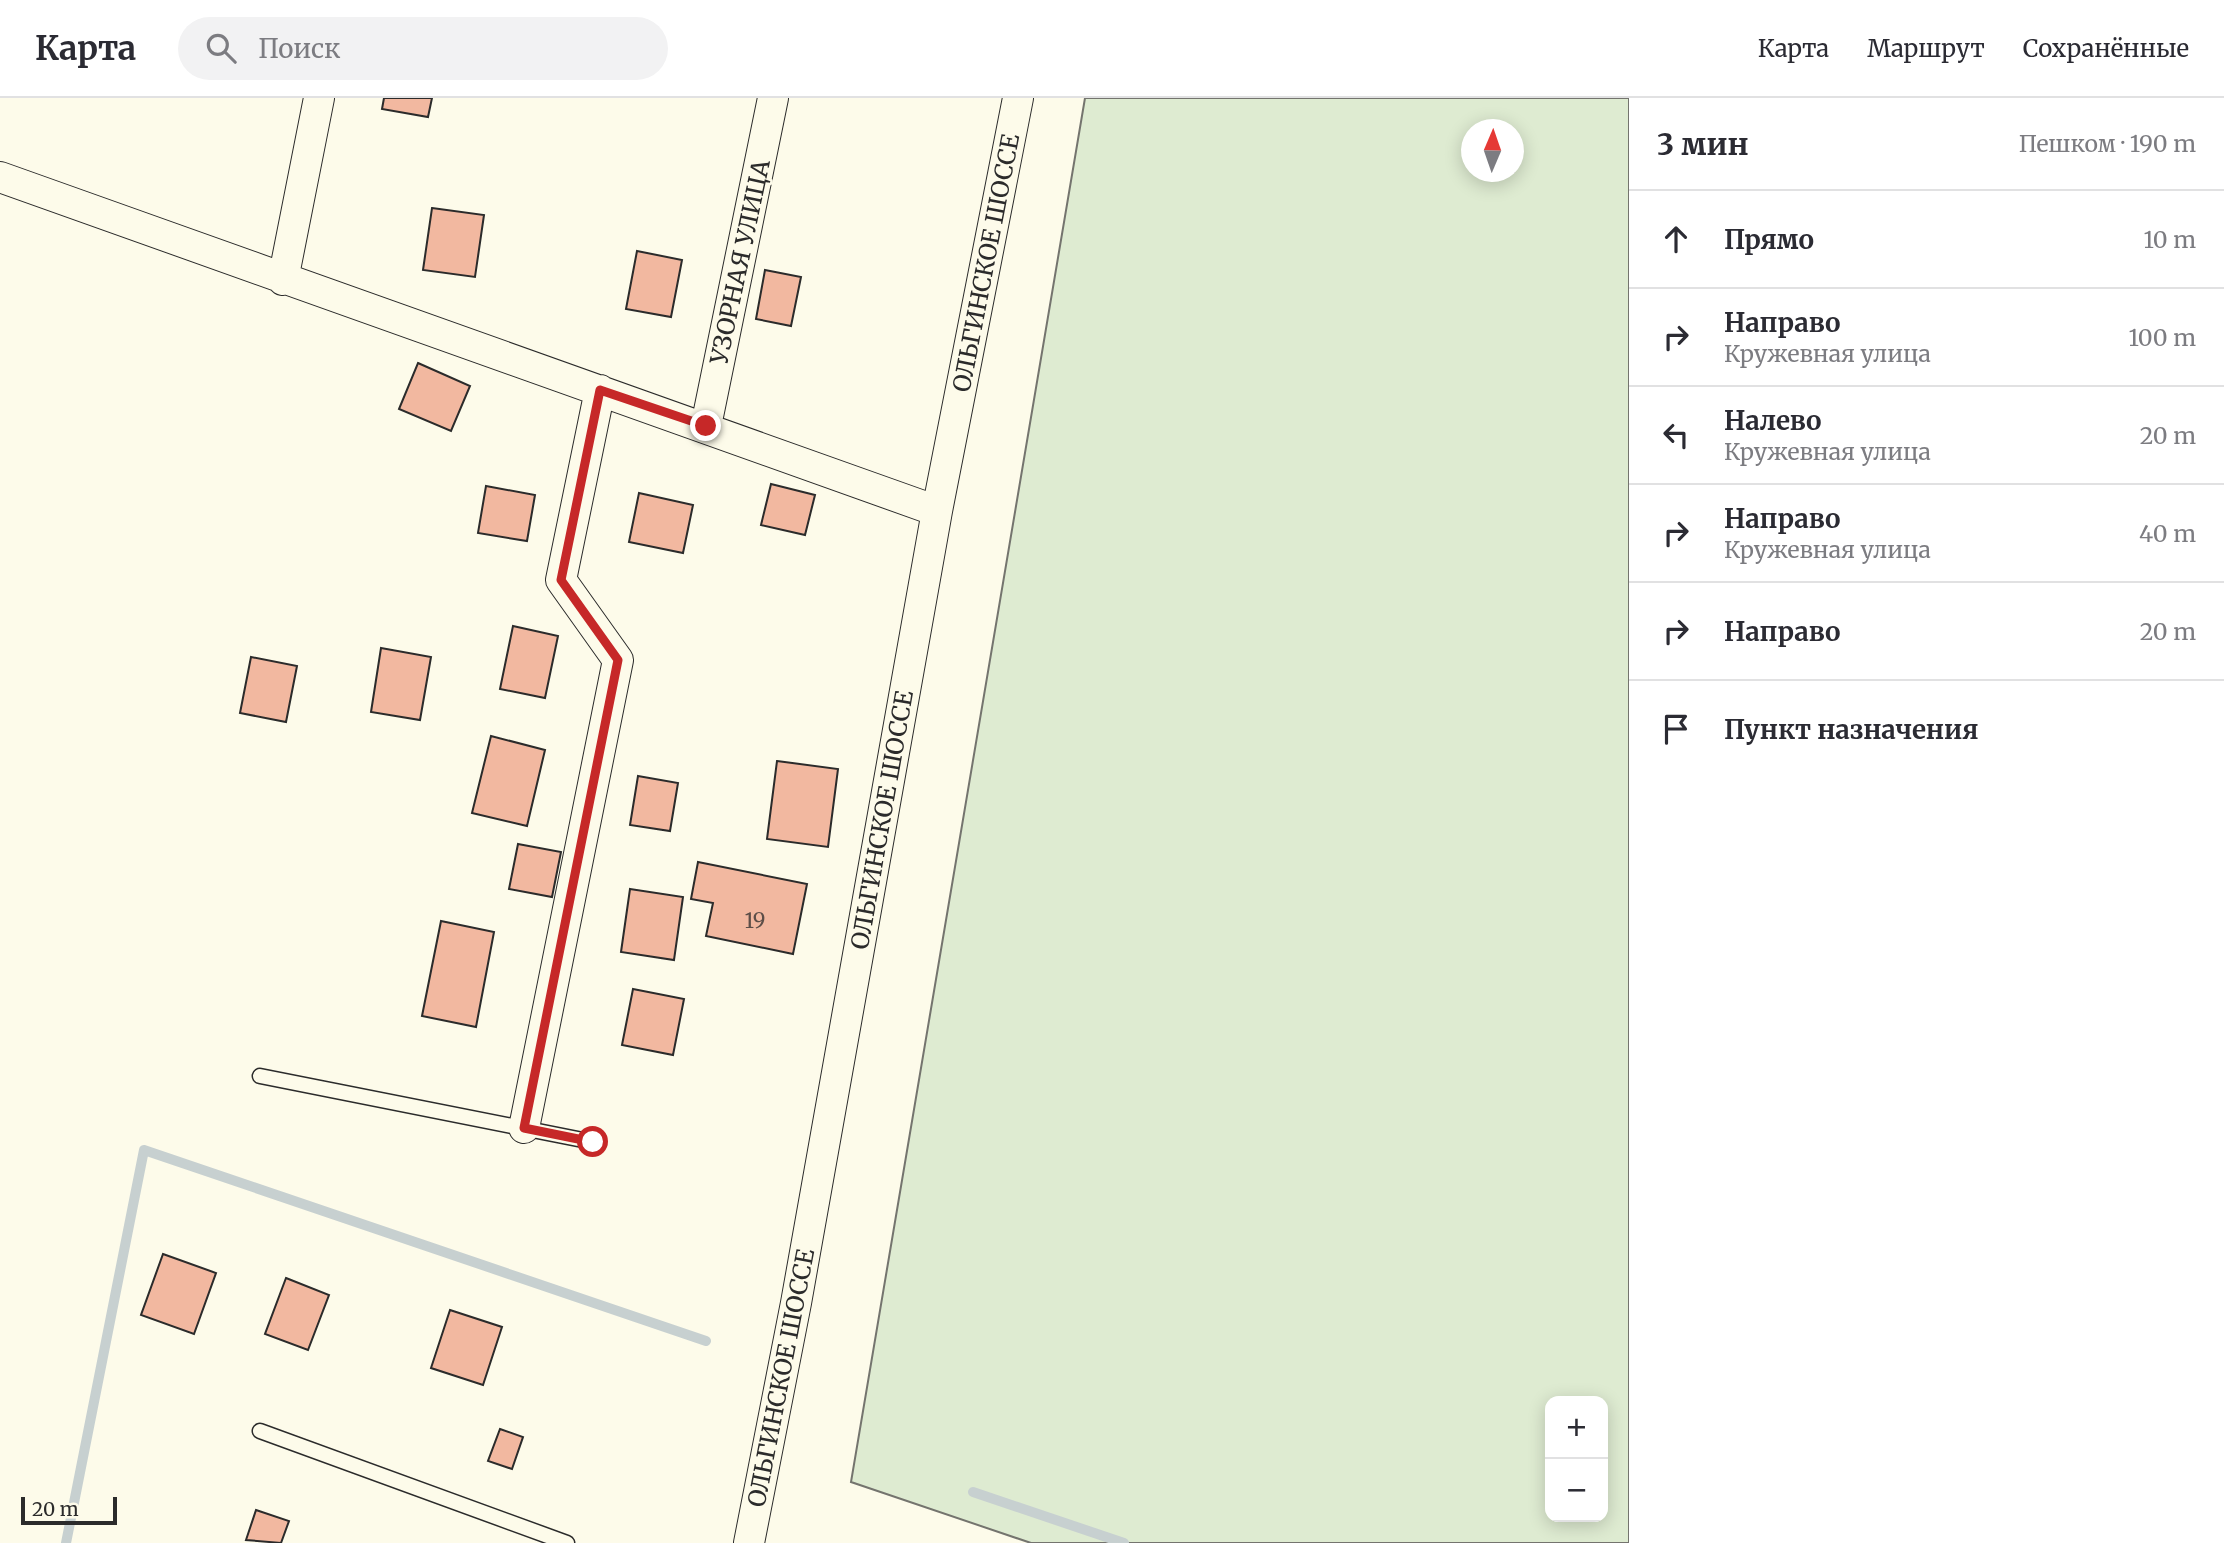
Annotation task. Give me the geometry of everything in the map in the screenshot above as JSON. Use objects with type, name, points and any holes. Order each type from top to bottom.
[{"type":"street","points":[[283,280],[319,98]]},
{"type":"street","name":"УЗОРНАЯ УЛИЦА","points":[[706,426],[773,98]]},
{"type":"street","name":"ОЛЬГИНСКОЕ ШОССЕ","points":[[749,1543],[796,1303],[937,511],[1018,98]]},
{"type":"street","points":[[0,177],[283,280],[706,426],[937,511]]},
{"type":"street","points":[[524,1128],[618,660],[561,580],[600,390]]},
{"type":"lane","points":[[260,1076],[593,1142]]},
{"type":"lane","points":[[260,1431],[567,1543]]},
{"type":"green space","points":[[1085,98],[1629,98],[1629,1543],[1031,1543],[851,1482]]},
{"type":"building","points":[[384,98],[432,98],[428,117],[382,109]]},
{"type":"building","points":[[432,208],[484,215],[475,277],[423,270]]},
{"type":"building","points":[[637,251],[682,260],[671,317],[626,309]]},
{"type":"building","points":[[765,270],[801,277],[791,326],[756,319]]},
{"type":"building","points":[[418,363],[470,386],[451,431],[399,409]]},
{"type":"building","points":[[771,484],[815,495],[805,535],[761,525]]},
{"type":"building","points":[[486,486],[535,495],[527,541],[478,533]]},
{"type":"building","points":[[639,493],[693,505],[683,553],[629,542]]},
{"type":"building","points":[[513,626],[558,636],[545,698],[500,689]]},
{"type":"building","points":[[381,648],[431,657],[420,720],[371,712]]},
{"type":"building","points":[[251,657],[297,666],[286,722],[240,713]]},
{"type":"building","points":[[491,736],[545,750],[527,826],[472,813]]},
{"type":"building","points":[[777,761],[838,769],[828,847],[767,839]]},
{"type":"building","points":[[638,776],[678,783],[670,831],[630,825]]},
{"type":"building","points":[[518,844],[561,852],[552,897],[509,889]]},
{"type":"building","points":[[698,862],[807,884],[793,954],[706,936],[713,903],[691,899]]},
{"type":"building","points":[[630,889],[683,897],[674,960],[621,952]]},
{"type":"building","points":[[441,921],[494,932],[476,1027],[422,1016]]},
{"type":"building","points":[[633,989],[684,999],[673,1055],[622,1045]]},
{"type":"building","points":[[163,1254],[216,1273],[194,1334],[141,1315]]},
{"type":"building","points":[[286,1278],[329,1295],[308,1350],[265,1334]]},
{"type":"building","points":[[450,1310],[502,1327],[483,1385],[431,1368]]},
{"type":"building","points":[[500,1429],[523,1437],[512,1469],[488,1461]]},
{"type":"building","points":[[256,1510],[289,1521],[281,1543],[246,1540]]},
{"type":"waterway","points":[[66,1543],[144,1150],[706,1341]]},
{"type":"waterway","points":[[973,1492],[1124,1543]]},
{"type":"route","points":[[593,1142],[524,1128],[618,660],[561,580],[600,390],[706,426]]}]
